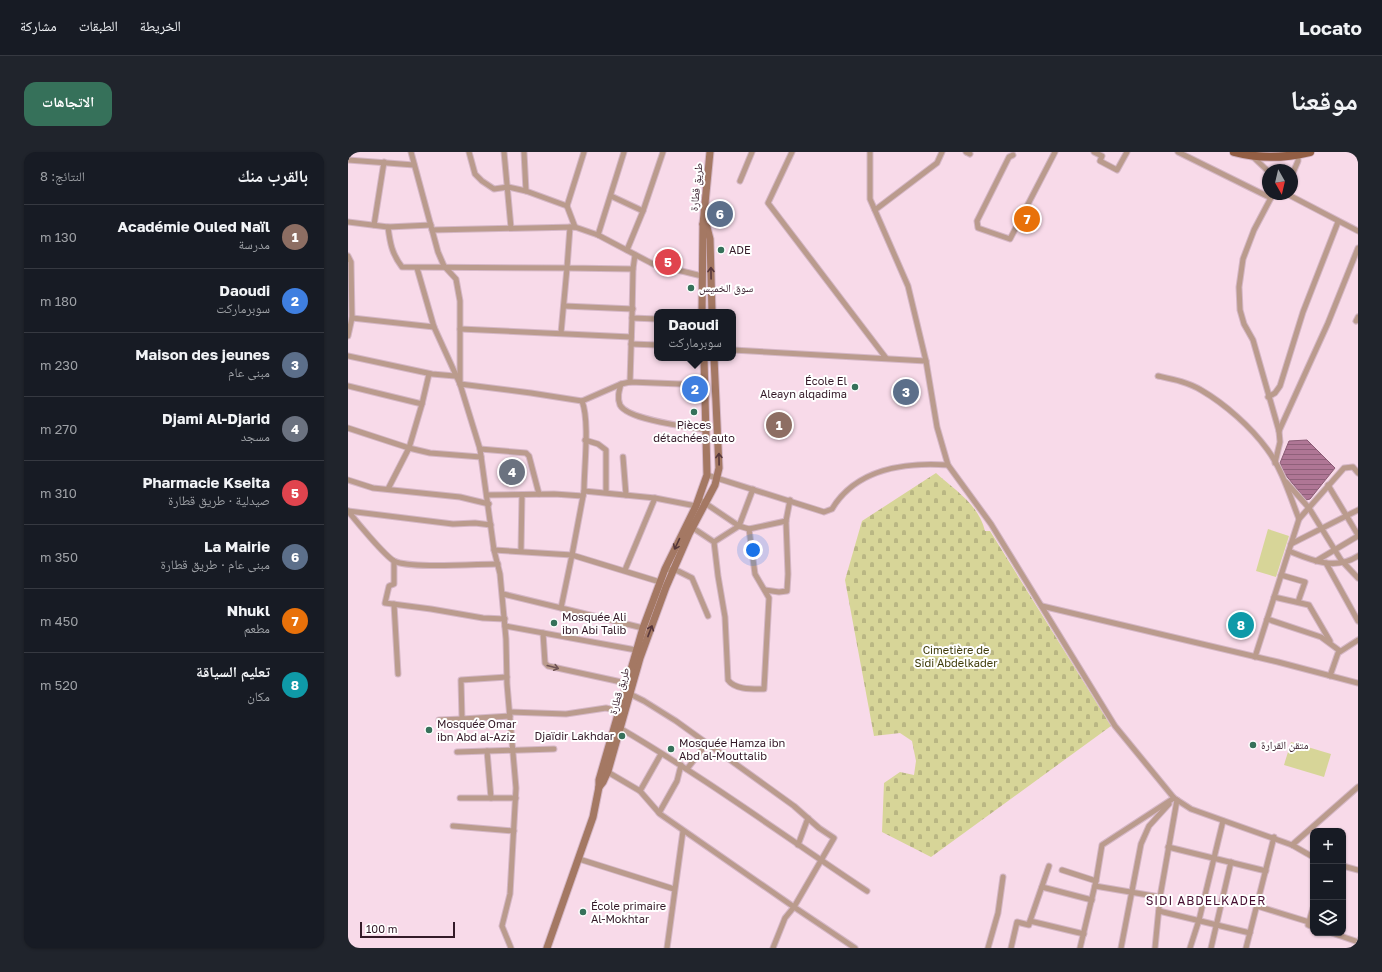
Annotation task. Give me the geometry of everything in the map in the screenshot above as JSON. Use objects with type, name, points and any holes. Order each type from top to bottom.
[{"type":"main road","name":"طريق قطارة","points":[[702,309],[703,224],[710,152]]},
{"type":"main road","points":[[1234,152],[1251,156],[1271,157],[1310,152]]},
{"type":"main road","name":"طريق قطارة","points":[[703,224],[707,227],[710,239],[712,309]]},
{"type":"main road","name":"طريق قطارة","points":[[547,948],[593,817],[599,787],[604,782],[604,771],[626,693],[626,682],[643,628],[665,569],[698,502],[707,475],[704,361]]},
{"type":"main road","name":"طريق قطارة","points":[[617,726],[618,711],[674,570],[717,478],[719,468],[714,361]]},
{"type":"street","points":[[411,152],[431,228],[444,266],[456,279],[460,301],[460,384]]},
{"type":"street","points":[[469,152],[475,174],[482,182],[494,188],[508,187],[526,191],[567,206]]},
{"type":"street","points":[[504,152],[511,228]]},
{"type":"street","points":[[524,152],[526,191]]},
{"type":"street","points":[[561,333],[567,268],[573,227],[567,206],[584,152]]},
{"type":"street","points":[[598,236],[624,152]]},
{"type":"street","points":[[627,250],[643,211],[663,152]]},
{"type":"street","points":[[740,181],[752,152]]},
{"type":"street","points":[[792,152],[768,203],[886,358]]},
{"type":"street","points":[[870,152],[870,199],[908,286],[926,361],[938,427],[948,465],[991,524],[1114,726],[1176,799],[1191,809],[1274,837],[1310,855]]},
{"type":"street","points":[[875,210],[936,163],[942,152]]},
{"type":"street","points":[[1013,155],[1009,157],[977,221],[978,228],[1010,239],[1055,152]]},
{"type":"street","points":[[1094,152],[1103,154],[1100,161],[1117,170],[1127,152]]},
{"type":"street","points":[[1178,152],[1262,191]]},
{"type":"street","points":[[1295,164],[1298,154]]},
{"type":"street","points":[[1251,156],[1262,166]]},
{"type":"street","points":[[348,160],[414,165]]},
{"type":"street","points":[[374,225],[384,162]]},
{"type":"street","points":[[611,196],[643,211]]},
{"type":"street","points":[[1270,200],[1254,230],[1243,259],[1239,287],[1240,310],[1244,324],[1253,340],[1268,397],[1279,431],[1280,442],[1275,463]]},
{"type":"street","points":[[1298,200],[1358,231]]},
{"type":"street","points":[[348,222],[388,227],[431,228],[573,227],[598,236],[661,267],[702,276]]},
{"type":"street","points":[[1268,397],[1275,393],[1280,386],[1303,312],[1338,222]]},
{"type":"street","points":[[388,227],[394,258],[402,267],[417,268],[444,266],[632,269]]},
{"type":"street","points":[[1279,431],[1328,323],[1358,248]]},
{"type":"street","points":[[630,382],[633,308],[632,269],[636,255]]},
{"type":"street","points":[[348,256],[351,262],[350,311],[352,318],[348,336]]},
{"type":"street","points":[[417,268],[434,327],[455,376],[460,384],[480,449],[494,550],[503,594],[507,677],[516,798],[510,894],[502,926],[511,948]]},
{"type":"street","points":[[564,306],[633,308]]},
{"type":"street","points":[[352,318],[434,327]]},
{"type":"street","points":[[632,318],[654,319]]},
{"type":"street","points":[[460,329],[631,337]]},
{"type":"street","points":[[631,344],[654,345]]},
{"type":"street","points":[[736,350],[926,361]]},
{"type":"street","points":[[348,356],[429,374],[455,376]]},
{"type":"street","points":[[388,489],[409,448],[429,374]]},
{"type":"street","points":[[1158,376],[1179,380],[1201,389],[1254,434],[1268,450],[1275,463],[1299,519]]},
{"type":"street","points":[[460,384],[531,393],[582,402],[621,384],[630,382],[706,385]]},
{"type":"street","points":[[621,384],[618,396],[620,405],[625,410],[650,420],[706,430]]},
{"type":"street","points":[[348,386],[422,404]]},
{"type":"street","points":[[561,608],[583,494],[585,409],[582,402]]},
{"type":"street","points":[[348,428],[409,448],[430,453],[480,457]]},
{"type":"street","points":[[585,440],[598,444],[606,450],[606,492]]},
{"type":"street","points":[[480,449],[526,453],[529,456],[539,494]]},
{"type":"street","points":[[623,457],[626,495]]},
{"type":"street","points":[[707,475],[824,512],[832,509],[839,497],[850,488],[872,475],[892,468],[924,464],[948,465]]},
{"type":"street","points":[[1255,657],[1299,519],[1344,468],[1353,467],[1358,473]]},
{"type":"street","points":[[348,480],[373,488],[460,497],[488,504]]},
{"type":"street","points":[[1283,480],[1309,508],[1343,563],[1358,578]]},
{"type":"street","points":[[1316,561],[1358,535],[1328,485]]},
{"type":"street","points":[[714,542],[739,526],[753,490]]},
{"type":"street","points":[[487,495],[583,494],[606,492],[706,504],[739,526],[749,529],[786,521]]},
{"type":"street","points":[[521,550],[522,495]]},
{"type":"street","points":[[625,570],[655,498]]},
{"type":"street","points":[[765,590],[779,592],[787,591],[788,574],[786,521],[790,500]]},
{"type":"street","points":[[1291,544],[1358,510]]},
{"type":"street","points":[[348,511],[453,524],[491,524]]},
{"type":"street","points":[[348,511],[362,528],[394,561],[417,564],[498,564]]},
{"type":"street","points":[[686,524],[714,542],[725,617],[728,680],[730,684],[749,689],[764,689],[769,598],[754,574],[749,529]]},
{"type":"street","points":[[494,550],[521,550],[572,555],[625,570],[660,582]]},
{"type":"street","points":[[1289,551],[1316,561],[1335,564],[1343,563],[1358,556]]},
{"type":"street","points":[[394,561],[394,584],[389,586],[385,602],[483,618],[504,619]]},
{"type":"street","points":[[1326,563],[1358,621]]},
{"type":"street","points":[[665,569],[674,570],[692,578],[708,616]]},
{"type":"street","points":[[1281,575],[1305,582],[1298,602]]},
{"type":"street","points":[[503,594],[643,628]]},
{"type":"street","points":[[1274,597],[1309,605],[1330,642]]},
{"type":"street","points":[[394,604],[398,674]]},
{"type":"street","points":[[1042,606],[1358,683]]},
{"type":"street","points":[[1267,619],[1305,631],[1330,642],[1340,651]]},
{"type":"street","points":[[505,626],[636,650]]},
{"type":"street","points":[[543,634],[545,663],[548,666],[626,682]]},
{"type":"street","points":[[1330,676],[1340,651],[1358,640]]},
{"type":"street","points":[[462,719],[461,680],[507,677]]},
{"type":"street","points":[[626,693],[656,707],[707,743],[834,838],[794,907],[786,918],[773,948]]},
{"type":"street","points":[[439,720],[510,714],[566,714],[606,708],[618,711]]},
{"type":"street","points":[[617,726],[661,754],[687,768],[867,891]]},
{"type":"street","points":[[687,768],[707,743]]},
{"type":"street","points":[[457,752],[513,749],[554,749]]},
{"type":"street","points":[[486,750],[491,798]]},
{"type":"street","points":[[640,791],[661,754]]},
{"type":"street","points":[[659,814],[677,781],[681,765]]},
{"type":"street","points":[[604,771],[640,791],[659,814],[855,948]]},
{"type":"street","points":[[1292,845],[1358,787]]},
{"type":"street","points":[[460,798],[516,798]]},
{"type":"street","points":[[1155,948],[1160,897],[1176,799]]},
{"type":"street","points":[[1080,948],[1096,884],[1102,845],[1176,799]]},
{"type":"street","points":[[1121,948],[1141,844],[1150,826],[1176,799]]},
{"type":"street","points":[[798,845],[808,818]]},
{"type":"street","points":[[1190,948],[1199,920],[1223,821]]},
{"type":"street","points":[[453,826],[514,831]]},
{"type":"street","points":[[667,948],[683,831]]},
{"type":"street","points":[[1246,948],[1274,837]]},
{"type":"street","points":[[1168,847],[1266,871]]},
{"type":"street","points":[[579,859],[674,889]]},
{"type":"street","points":[[1211,948],[1231,862]]},
{"type":"street","points":[[1011,948],[1017,922],[1029,925],[1049,866]]},
{"type":"street","points":[[1346,867],[1358,870]]},
{"type":"street","points":[[1062,870],[1096,884],[1132,893],[1160,897]]},
{"type":"street","points":[[988,948],[998,913],[1003,877]]},
{"type":"street","points":[[1042,887],[1092,900]]},
{"type":"street","points":[[1257,906],[1309,922]]},
{"type":"street","points":[[1159,911],[1250,933]]},
{"type":"street","points":[[1310,918],[1308,925],[1310,926]]},
{"type":"street","points":[[1030,921],[1084,934]]},
{"type":"street","points":[[1341,936],[1358,942]]},
{"type":"green space","name":"Cimetière de Sidi Abdelkader","points":[[936,473],[972,506],[982,522],[985,531],[990,531],[1111,726],[931,857],[882,832],[884,783],[900,772],[914,775],[916,761],[912,741],[900,733],[874,736],[845,580],[862,521]]},
{"type":"green space","points":[[1268,529],[1289,536],[1276,577],[1256,571]]},
{"type":"green space","points":[[1291,742],[1331,754],[1324,777],[1284,765]]},
{"type":"shaded area","points":[[1307,440],[1335,468],[1310,499],[1306,500],[1284,473],[1280,463],[1289,441]]},
{"type":"place","name":"La Mairie","points":[[720,214]]},
{"type":"place","name":"Nhukl","points":[[1027,219]]},
{"type":"place","name":"ADE","points":[[721,250]]},
{"type":"place","name":"Pharmacie Kseita","points":[[668,262]]},
{"type":"place","name":"سوق الخميس","points":[[691,288]]},
{"type":"place","name":"École El Aleayn alqadima","points":[[855,387]]},
{"type":"place","name":"Daoudi","points":[[695,389]]},
{"type":"place","name":"Maison des jeunes","points":[[906,392]]},
{"type":"place","name":"Pièces détachées auto","points":[[694,412]]},
{"type":"place","name":"Académie Ouled Naïl","points":[[779,425]]},
{"type":"place","name":"Djami Al-Djarid","points":[[512,472]]},
{"type":"place","name":"Mosquée Ali ibn Abi Talib","points":[[554,623]]},
{"type":"place","name":"تعليم السياقة","points":[[1241,625]]},
{"type":"place","name":"Mosquée Omar ibn Abd al-Aziz","points":[[429,730]]},
{"type":"place","name":"Djaïdir Lakhdar","points":[[622,736]]},
{"type":"place","name":"متقن القرارة","points":[[1253,745]]},
{"type":"place","name":"Mosquée Hamza ibn Abd al-Mouttalib","points":[[671,749]]},
{"type":"place","name":"École primaire Al-Mokhtar","points":[[583,912]]},
{"type":"district","name":"SIDI ABDELKADER","points":[[1206,901]]}]
